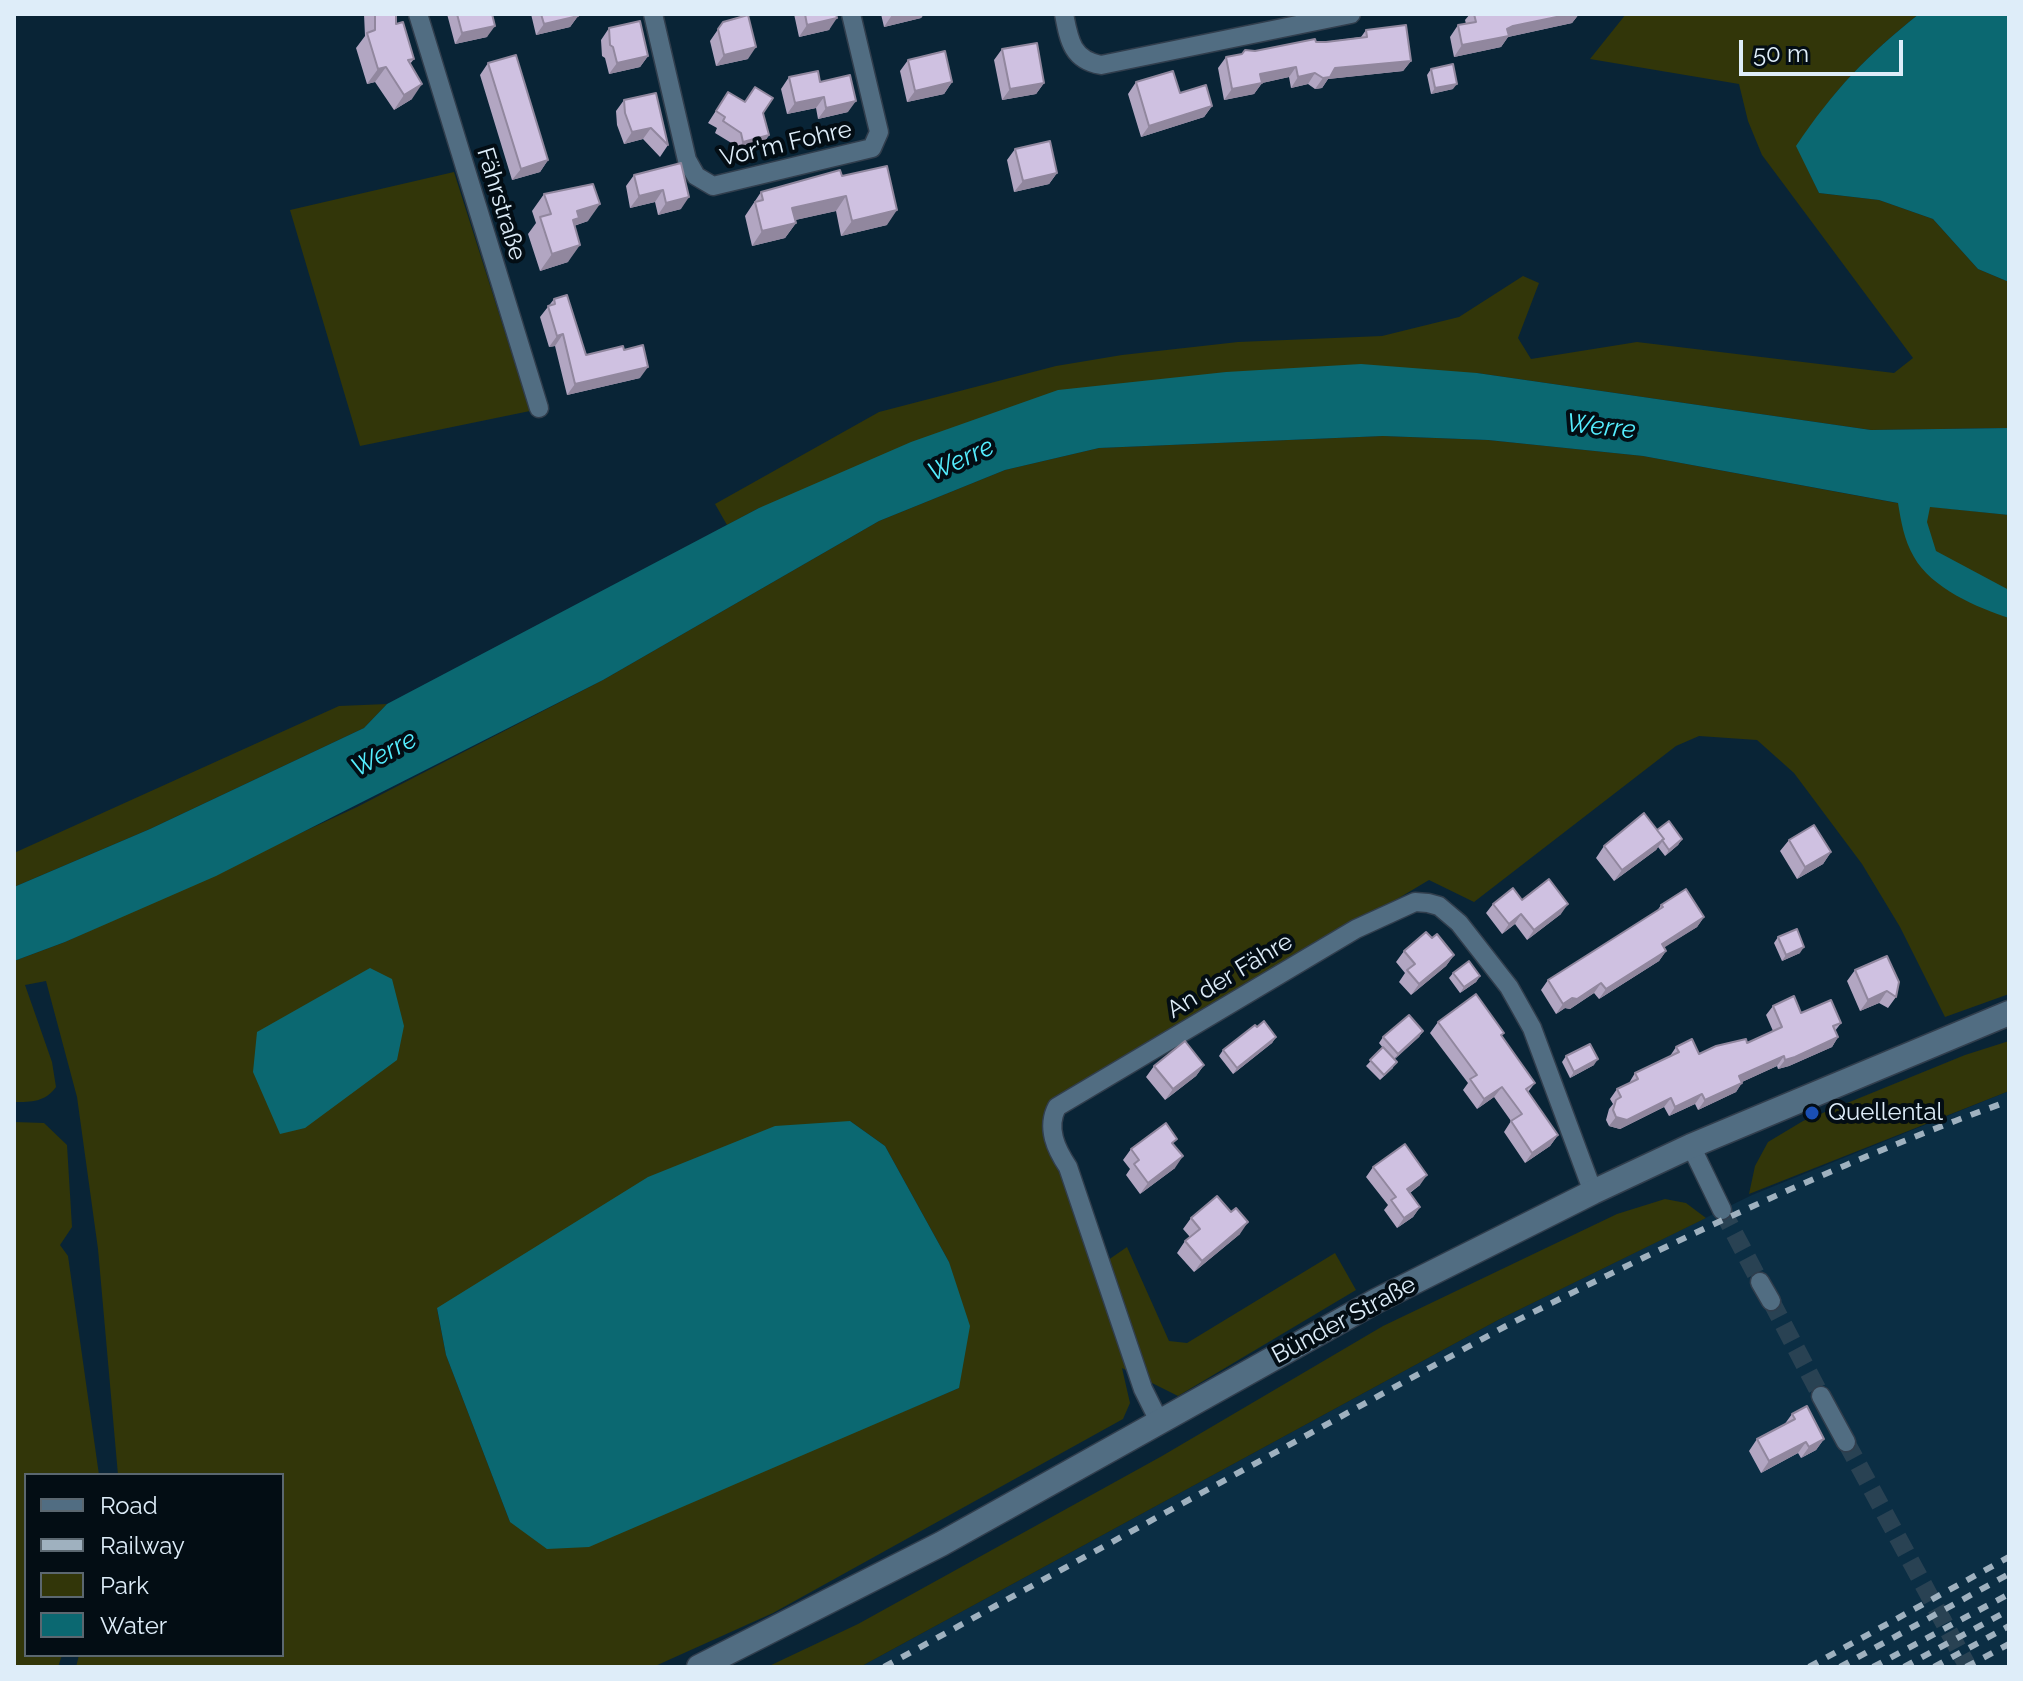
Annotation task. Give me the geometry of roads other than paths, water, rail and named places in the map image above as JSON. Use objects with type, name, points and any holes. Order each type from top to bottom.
[{"type":"main road","name":"Bünder Straße","points":[[699,1667],[941,1544],[1376,1301],[1593,1192],[1691,1146],[2009,1013]]},
{"type":"street","name":"Fährstraße","points":[[418,14],[539,408]]},
{"type":"street","name":"Vor'm Fohre","points":[[653,14],[687,160],[696,176],[713,186],[872,148],[879,132],[851,14]]},
{"type":"street","points":[[1064,14],[1069,41],[1080,57],[1101,65],[1351,14]]},
{"type":"street","name":"An der Fähre","points":[[1159,1421],[1143,1389],[1068,1167],[1057,1150],[1052,1131],[1053,1115],[1057,1107],[1356,929],[1415,902],[1439,906],[1459,923],[1509,987],[1532,1028],[1593,1192]]},
{"type":"street","points":[[1691,1146],[1722,1210]]},
{"type":"street","points":[[1760,1282],[1771,1301]]},
{"type":"street","points":[[1821,1396],[1846,1442]]},
{"type":"water","points":[[1919,14],[2009,14],[2009,282],[1978,269],[1933,219],[1879,200],[1819,193],[1796,146],[1852,75]]},
{"type":"water","name":"Werre","points":[[1361,364],[1477,373],[1871,430],[2009,428],[2009,515],[1930,507],[1927,522],[1936,551],[2009,590],[2009,618],[1956,595],[1922,568],[1908,544],[1898,503],[1643,456],[1488,440],[1383,436],[1099,448],[1005,470],[879,521],[603,680],[216,876],[14,961],[14,887],[150,829],[364,728],[387,704],[759,508],[911,442],[1058,390],[1226,372]]},
{"type":"water","points":[[370,968],[392,979],[404,1026],[397,1060],[305,1128],[280,1134],[253,1072],[257,1032]]},
{"type":"water","points":[[850,1121],[885,1146],[949,1262],[970,1326],[959,1388],[589,1547],[547,1549],[510,1522],[446,1355],[437,1308],[648,1177],[775,1126]]},
{"type":"tunnel","points":[[1722,1210],[1760,1282]]},
{"type":"tunnel","points":[[1771,1301],[1821,1396]]},
{"type":"tunnel","points":[[1846,1442],[1968,1667]]},
{"type":"railway","points":[[884,1667],[1506,1326],[1754,1206],[1880,1151],[2009,1101]]},
{"type":"railway","points":[[1809,1667],[2009,1557]]},
{"type":"railway","points":[[1840,1667],[2009,1574]]},
{"type":"railway","points":[[1873,1667],[2009,1594]]},
{"type":"railway","points":[[1904,1667],[2009,1610]]},
{"type":"railway","points":[[1934,1667],[2009,1626]]},
{"type":"railway","points":[[1966,1667],[2009,1644]]},
{"type":"place","name":"Quellental","points":[[1812,1113]]}]
